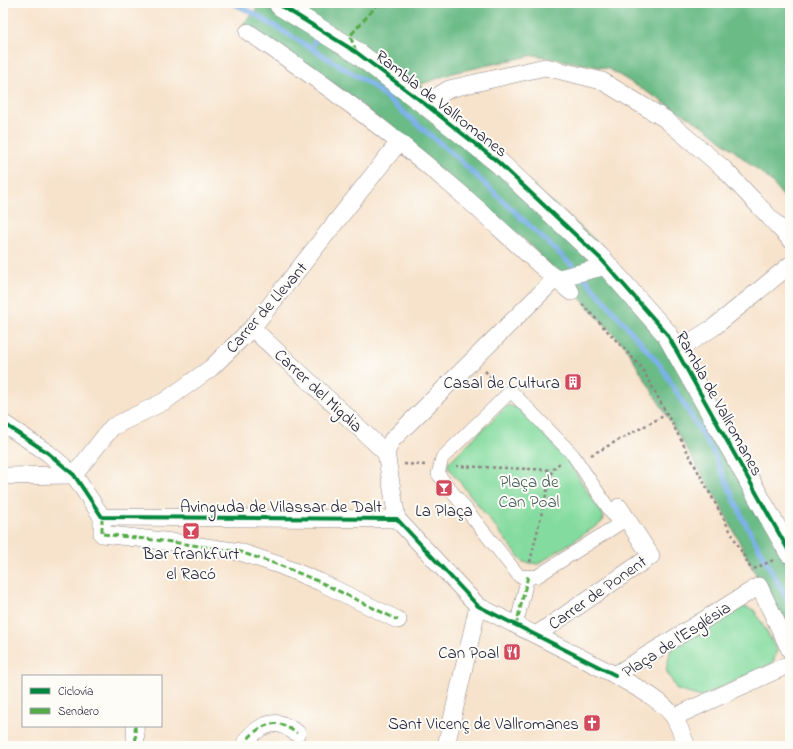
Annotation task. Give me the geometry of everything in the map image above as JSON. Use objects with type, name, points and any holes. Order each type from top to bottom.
[{"type":"street","name":"Rambla de Vallromanes","points":[[280,4],[356,52],[498,162],[607,266],[667,334],[790,553]]},
{"type":"street","points":[[248,32],[312,75],[399,142],[497,225],[571,292]]},
{"type":"street","points":[[425,104],[449,89],[545,67],[602,81],[665,119],[724,170],[790,239]]},
{"type":"street","name":"Carrer de Llevant","points":[[74,475],[112,427],[170,397],[211,368],[252,328],[399,142]]},
{"type":"street","points":[[676,351],[714,326],[790,265]]},
{"type":"street","points":[[397,519],[386,453],[392,440],[555,278],[607,266]]},
{"type":"street","name":"Carrer del Migdia","points":[[252,328],[386,453]]},
{"type":"street","points":[[511,391],[573,454],[572,460],[619,524],[536,577],[520,576],[438,474],[442,458],[508,394],[511,391]]},
{"type":"street","points":[[3,423],[48,453],[74,475],[102,517],[102,534],[240,552],[279,565],[320,582],[398,620]]},
{"type":"street","points":[[3,476],[74,475]]},
{"type":"street","name":"Carrer de Ponent","points":[[536,635],[651,556],[619,507]]},
{"type":"street","name":"Avinguda de Vilassar de Dalt","points":[[102,517],[397,519],[478,606],[615,675]]},
{"type":"street","points":[[516,626],[528,576]]},
{"type":"street","points":[[759,586],[790,650]]},
{"type":"street","name":"Plaça de l'Església","points":[[687,746],[674,718],[663,706],[649,695],[615,675],[759,586]]},
{"type":"street","points":[[446,746],[478,606]]},
{"type":"street","points":[[674,718],[790,664]]},
{"type":"street","points":[[244,746],[247,739],[254,731],[266,726],[282,724],[297,734]]},
{"type":"street","points":[[135,727],[136,746]]},
{"type":"path","points":[[571,292],[642,368],[750,565],[759,586]]},
{"type":"path","points":[[481,367],[508,394]]},
{"type":"path","points":[[455,466],[552,470],[667,414]]},
{"type":"path","points":[[530,563],[552,470]]},
{"type":"green space","points":[[262,3],[790,3],[790,205],[770,180],[706,128],[609,69],[534,55],[453,73],[419,85],[603,247],[790,540],[790,641],[721,506],[625,346],[528,243],[346,92],[243,24]]},
{"type":"green space","name":"Plaça de Can Poal","points":[[508,405],[518,408],[566,458],[604,517],[601,523],[538,564],[523,562],[448,467],[448,463]]},
{"type":"green space","points":[[741,606],[754,610],[777,650],[773,663],[701,697],[677,690],[666,670],[671,648]]},
{"type":"waterway","points":[[232,3],[253,13],[370,84],[454,155],[576,269]]},
{"type":"waterway","points":[[312,49],[316,37]]},
{"type":"waterway","points":[[582,275],[661,366],[714,454],[743,519],[790,605]]},
{"type":"marked path","points":[[356,51],[350,36],[379,3]]},
{"type":"marked path","points":[[102,517],[102,534],[240,552],[279,565],[320,582],[398,620]]},
{"type":"marked path","points":[[516,626],[528,576]]},
{"type":"marked path","points":[[244,746],[250,736],[260,728],[272,724],[283,725],[297,733]]},
{"type":"marked path","points":[[135,727],[136,746]]},
{"type":"cycle path","points":[[280,5],[356,52],[425,104],[498,162],[601,259],[667,334],[790,553]]},
{"type":"cycle path","points":[[3,423],[48,453],[74,475],[102,517],[397,519],[478,606],[615,675]]},
{"type":"place","name":"Casal de Cultura","points":[[573,382]]},
{"type":"place","name":"La Plaça","points":[[444,488]]},
{"type":"place","name":"Bar frankfurt el Racó","points":[[191,531]]},
{"type":"place","name":"Can Poal","points":[[512,652]]},
{"type":"place","name":"Sant Vicenç de Vallromanes","points":[[592,723]]}]
